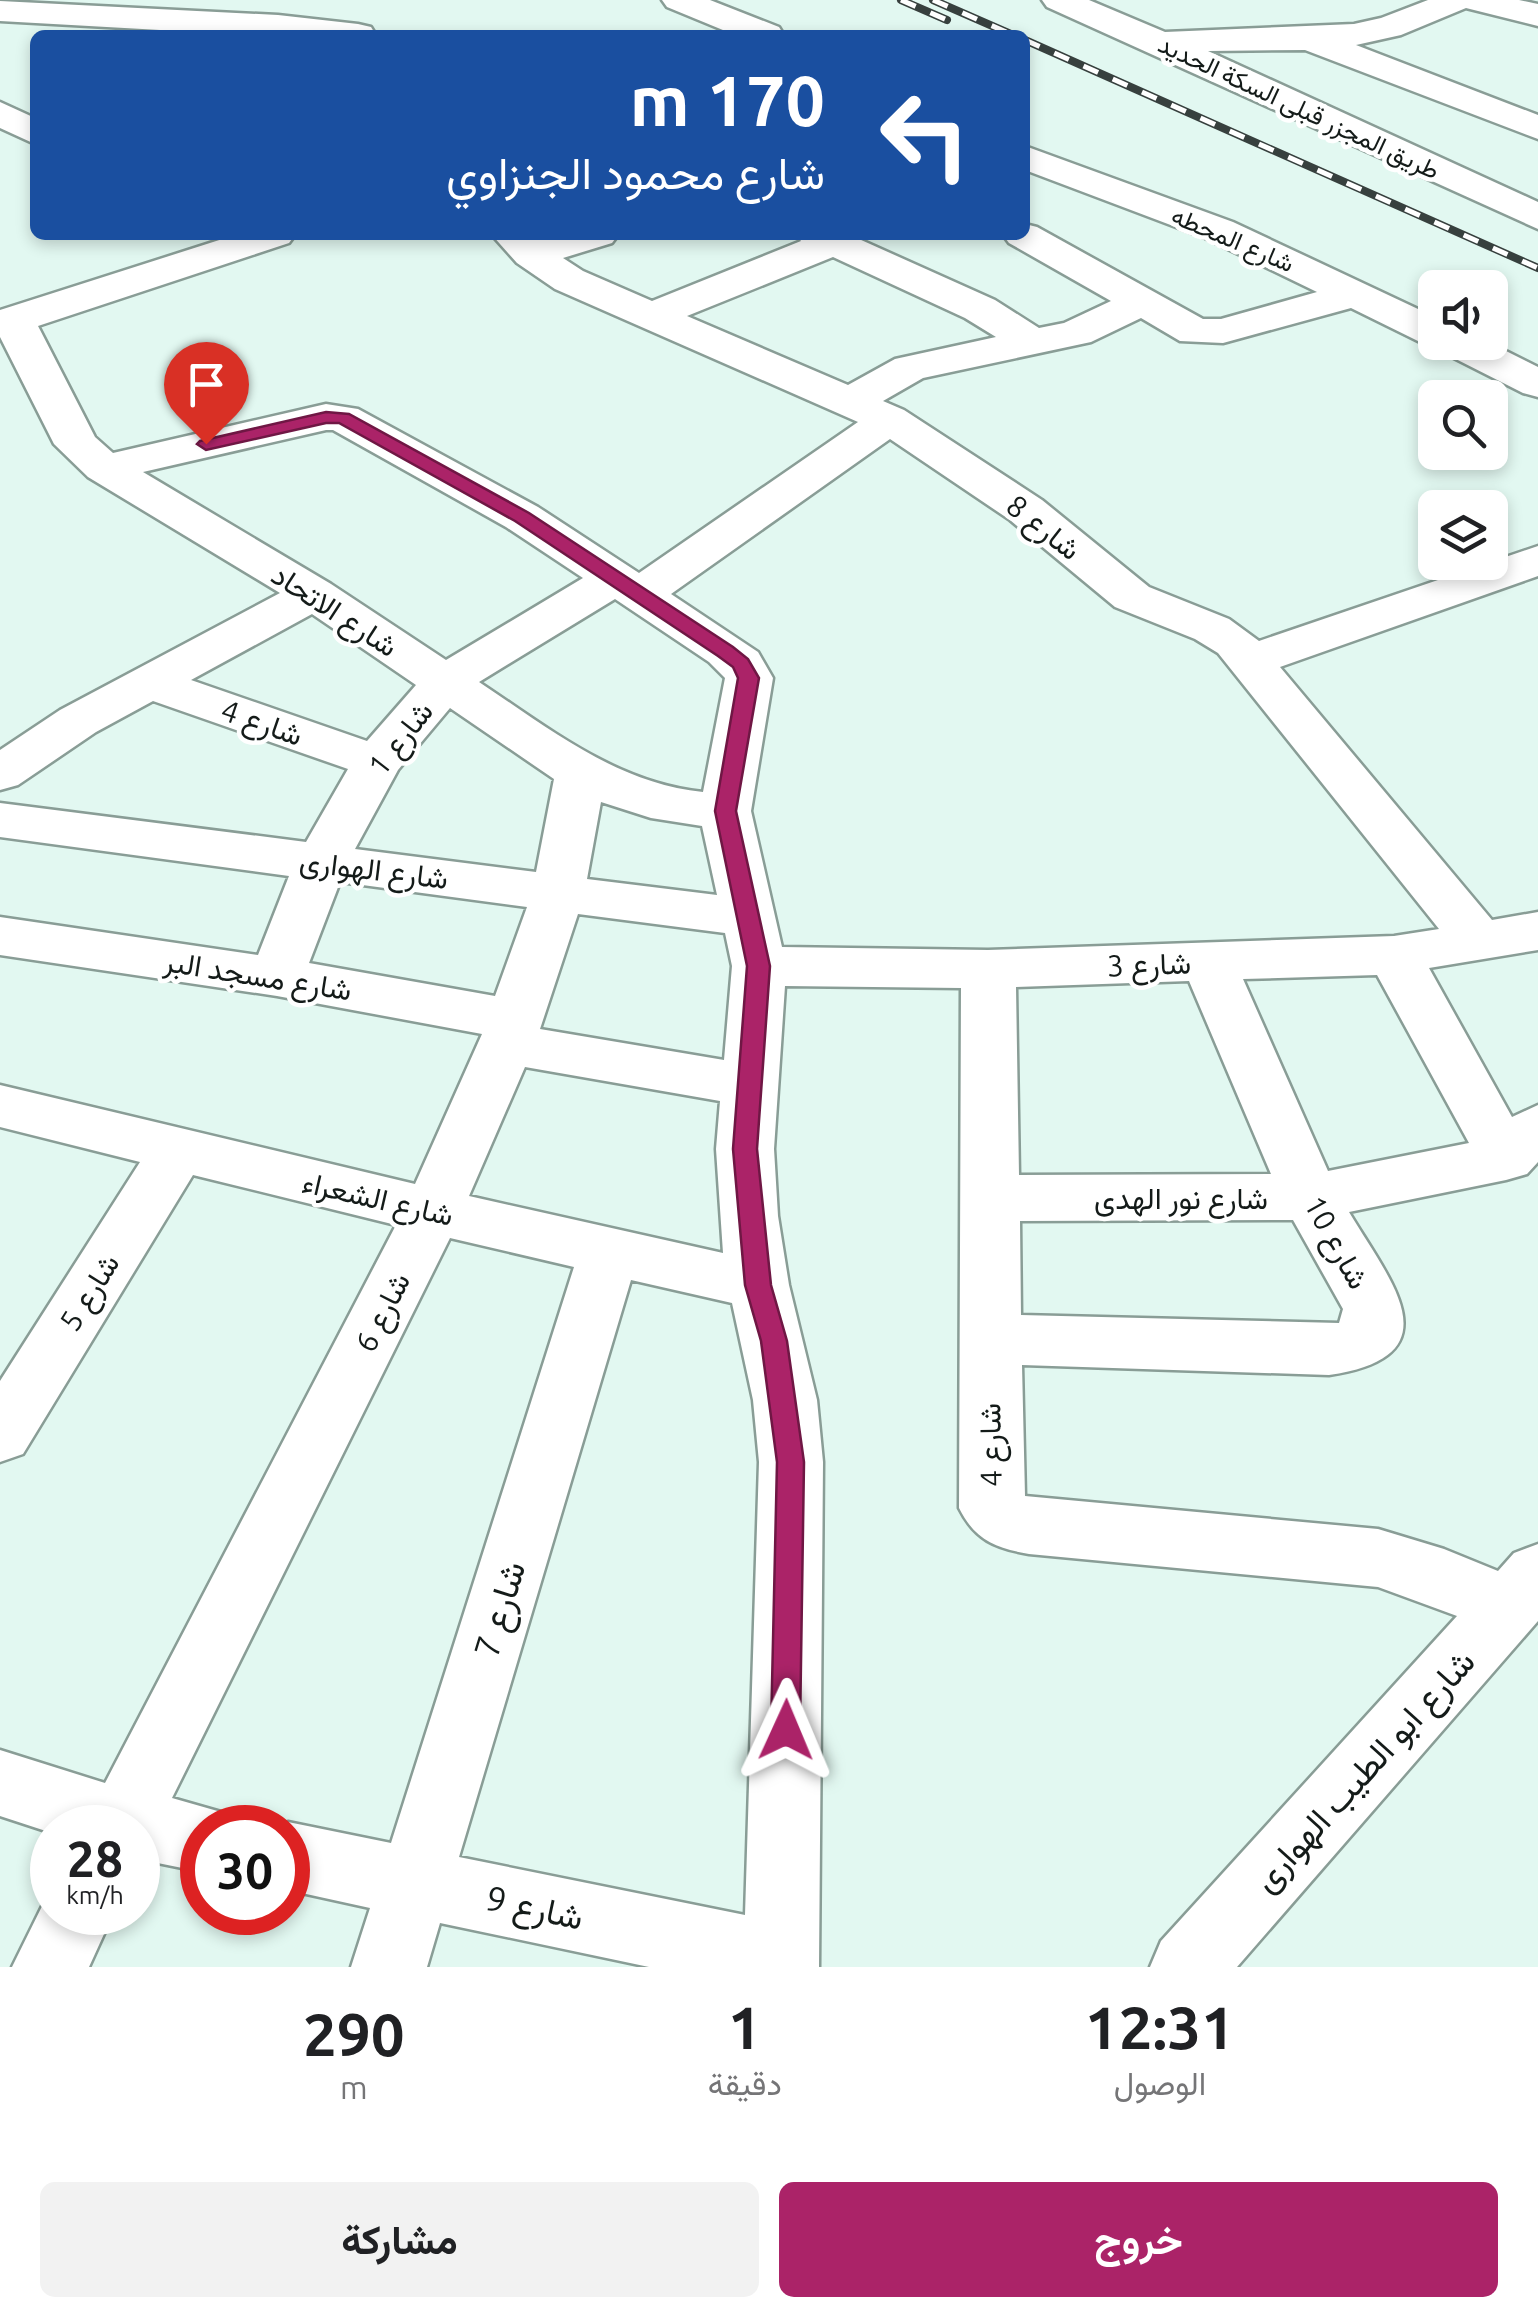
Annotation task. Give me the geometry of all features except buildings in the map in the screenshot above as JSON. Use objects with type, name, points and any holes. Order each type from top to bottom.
[{"type":"street","points":[[181,21],[210,0]]},
{"type":"street","points":[[679,0],[701,26],[730,30]]},
{"type":"street","name":"طريق المجزر قبلى السكة الحديد","points":[[1059,0],[1538,217]]},
{"type":"street","points":[[1382,0],[1440,9]]},
{"type":"street","points":[[1475,0],[1538,14]]},
{"type":"street","points":[[1158,42],[1306,38],[1389,30],[1440,9]]},
{"type":"street","points":[[0,10],[260,30]]},
{"type":"street","points":[[1306,38],[1538,128]]},
{"type":"street","points":[[0,113],[30,130]]},
{"type":"street","name":"شارع المحطه","points":[[1030,160],[1219,230],[1418,324]]},
{"type":"street","points":[[1030,239],[1183,327],[1210,334],[1357,294]]},
{"type":"street","points":[[7,322],[227,240]]},
{"type":"street","points":[[522,245],[560,240]]},
{"type":"street","points":[[650,316],[823,240]]},
{"type":"street","points":[[827,240],[980,309],[1032,342]]},
{"type":"street","name":"شارع 8","points":[[522,245],[569,280],[869,411],[1026,510],[1132,597],[1212,629],[1252,660],[1479,941]]},
{"type":"street","name":"شارع 1","points":[[277,977],[321,862],[377,762],[445,682],[627,586],[839,458],[869,411],[910,368],[1096,326],[1141,303]]},
{"type":"street","name":"شارع الاتحاد","points":[[7,322],[76,444],[104,468],[314,594],[580,773],[622,795],[671,808],[725,811]]},
{"type":"street","points":[[1491,360],[1538,384]]},
{"type":"street","points":[[104,468],[309,421],[342,418],[522,517],[741,663],[748,678],[725,811],[754,942],[746,1166],[758,1285],[774,1341],[791,1462],[781,1963]]},
{"type":"street","points":[[1252,660],[1538,560]]},
{"type":"street","points":[[0,772],[78,720],[314,594]]},
{"type":"street","name":"شارع 4","points":[[147,682],[377,762]]},
{"type":"street","name":"شارع 6","points":[[132,1805],[433,1212],[512,1032],[558,893],[580,773]]},
{"type":"street","name":"شارع الهوارى","points":[[0,820],[558,893],[754,942]]},
{"type":"street","name":"شارع 3","points":[[754,942],[988,969],[1394,954],[1538,931]]},
{"type":"street","name":"شارع مسجد البر","points":[[0,936],[277,977],[749,1086]]},
{"type":"street","points":[[1394,954],[1522,1143]]},
{"type":"street","name":"شارع 10","points":[[988,1338],[1330,1350],[1356,1346],[1373,1330],[1374,1308],[1310,1197],[1208,962]]},
{"type":"street","name":"شارع 4","points":[[988,969],[988,1488],[992,1508],[1008,1522],[1378,1558],[1444,1578],[1523,1590]]},
{"type":"street","name":"شارع الشعراء","points":[[0,1106],[433,1212],[758,1285]]},
{"type":"street","name":"شارع نور الهدى","points":[[988,1198],[1310,1197],[1522,1143]]},
{"type":"street","name":"شارع 5","points":[[0,1435],[178,1150]]},
{"type":"street","name":"شارع 7","points":[[389,1967],[609,1252]]},
{"type":"street","name":"شارع ابو الطيب الهوارى","points":[[1188,1967],[1523,1590]]},
{"type":"street","points":[[0,1783],[64,1805]]},
{"type":"street","name":"شارع 9","points":[[310,1861],[781,1963]]},
{"type":"street","points":[[50,1967],[66,1935]]},
{"type":"railway","points":[[901,0],[947,20]]},
{"type":"railway","points":[[933,0],[1002,30]]},
{"type":"railway","points":[[1030,42],[1538,268]]},
{"type":"route","points":[[206,444],[326,417],[356,424],[522,517],[726,652],[741,663],[748,678],[725,811],[759,966],[745,1149],[748,1216],[758,1285],[785,1400],[791,1462],[786,1730]]}]
